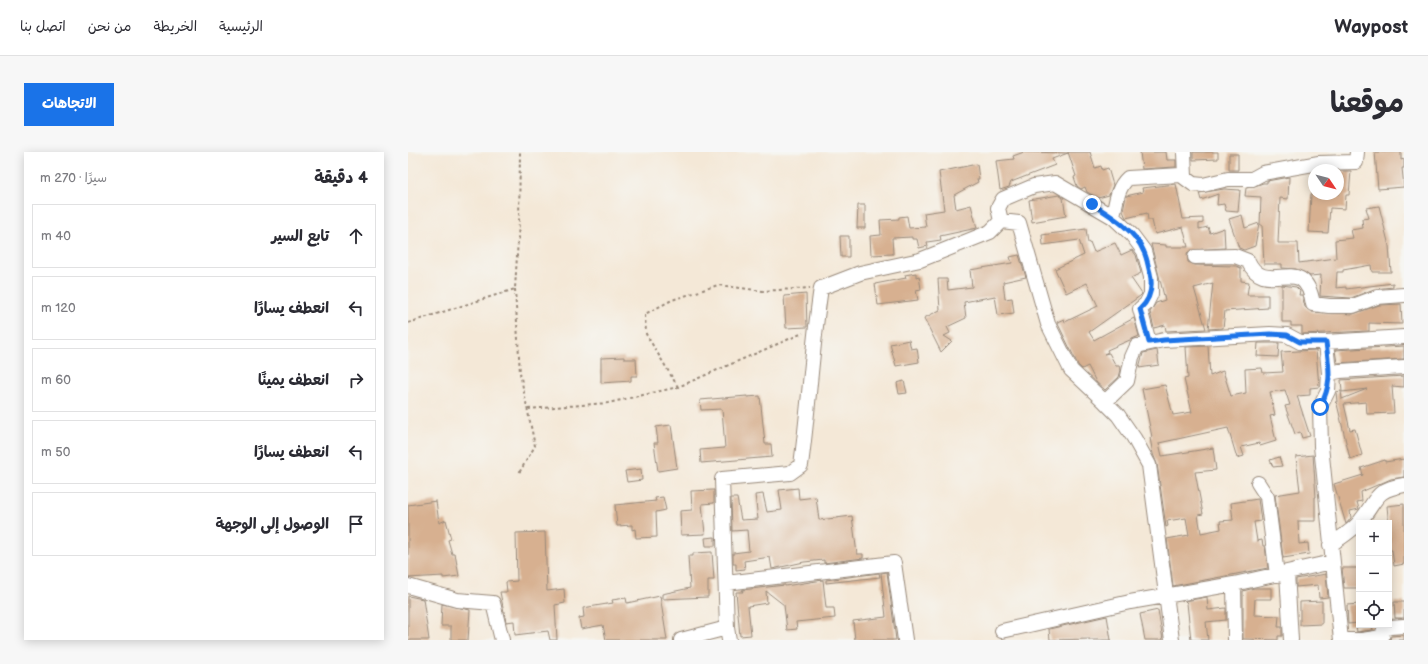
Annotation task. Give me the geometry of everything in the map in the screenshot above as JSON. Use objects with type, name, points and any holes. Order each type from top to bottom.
[{"type":"street","points":[[1184,152],[1185,177]]},
{"type":"street","points":[[1113,217],[1118,194],[1122,184],[1128,178],[1181,175],[1193,184],[1203,185],[1228,179],[1252,179],[1263,173],[1319,163],[1356,162],[1357,152]]},
{"type":"street","points":[[1001,221],[998,208],[1003,199],[1034,186],[1055,183],[1113,217],[1132,235],[1144,251],[1151,277],[1151,294],[1146,304],[1140,309],[1149,342]]},
{"type":"street","points":[[681,640],[728,634],[722,479],[790,473],[801,465],[815,327],[821,288],[860,273],[920,260],[990,232],[1001,221]]},
{"type":"street","points":[[1001,221],[1019,223],[1048,324],[1071,370],[1118,415],[1134,438],[1149,465],[1172,640]]},
{"type":"street","points":[[1195,257],[1235,256],[1248,261],[1253,271],[1262,277],[1302,278],[1308,284],[1313,304],[1353,306],[1377,297],[1404,295]]},
{"type":"street","points":[[1105,402],[1127,381],[1132,357],[1137,346],[1149,342],[1270,334],[1287,335],[1300,342],[1326,342],[1404,337]]},
{"type":"street","points":[[1326,342],[1329,373],[1328,391],[1320,407],[1321,446],[1341,640]]},
{"type":"street","points":[[1329,373],[1404,367]]},
{"type":"street","points":[[1258,483],[1267,497],[1282,574],[1291,640]]},
{"type":"street","points":[[1330,545],[1360,521],[1379,493],[1390,488],[1404,486]]},
{"type":"street","points":[[1002,631],[1166,595],[1234,584],[1332,562]]},
{"type":"street","points":[[726,583],[894,563],[905,640]]},
{"type":"street","points":[[1234,584],[1235,640]]},
{"type":"street","points":[[408,586],[457,600],[493,603],[502,640]]},
{"type":"street","points":[[1336,640],[1383,638],[1384,629],[1390,626],[1404,626]]},
{"type":"path","points":[[518,473],[535,446],[520,373],[515,289],[519,222],[520,152]]},
{"type":"path","points":[[678,387],[646,334],[645,314],[672,300],[718,285],[764,291],[821,288]]},
{"type":"path","points":[[408,323],[515,289]]},
{"type":"path","points":[[528,409],[608,403],[678,387],[815,327]]},
{"type":"building","points":[[1024,152],[1068,153],[1052,159],[1055,165],[1011,182],[1009,187],[1000,190],[996,161],[1014,159],[1013,156]]},
{"type":"building","points":[[1068,152],[1090,152],[1095,168],[1101,166],[1102,170],[1108,168],[1113,185],[1109,195],[1098,198],[1087,192],[1085,187],[1081,189],[1077,186],[1074,177],[1076,176]]},
{"type":"building","points":[[1140,152],[1166,152],[1167,160],[1176,160],[1176,167],[1142,169]]},
{"type":"building","points":[[1193,152],[1218,152],[1218,159],[1193,160]]},
{"type":"building","points":[[1375,152],[1401,152],[1401,160],[1404,159],[1404,168],[1402,168],[1404,187],[1378,189]]},
{"type":"building","points":[[1229,154],[1238,154],[1238,170],[1229,170]]},
{"type":"building","points":[[977,164],[978,182],[954,195],[956,209],[971,205],[977,228],[940,236],[941,240],[927,242],[928,246],[919,248],[917,239],[912,239],[912,237],[892,238],[893,254],[871,255],[870,236],[881,235],[880,220],[899,219],[899,217],[907,216],[909,228],[926,227],[924,213],[944,210],[939,172]]},
{"type":"building","points":[[1344,171],[1351,171],[1349,195],[1346,195],[1345,209],[1330,208],[1328,233],[1309,232],[1311,200],[1344,200]]},
{"type":"building","points":[[1289,177],[1288,199],[1280,198],[1278,243],[1298,243],[1299,263],[1336,258],[1335,240],[1353,238],[1351,230],[1363,228],[1362,219],[1369,218],[1366,208],[1379,206],[1389,246],[1391,272],[1372,272],[1371,265],[1343,270],[1343,272],[1337,272],[1336,288],[1346,287],[1346,289],[1393,283],[1393,287],[1374,289],[1351,298],[1320,296],[1321,275],[1310,276],[1296,269],[1282,268],[1282,264],[1264,264],[1262,225],[1260,225],[1261,197],[1245,196],[1246,188],[1267,183],[1267,181]]},
{"type":"building","points":[[1176,184],[1183,219],[1203,218],[1203,223],[1199,224],[1199,229],[1208,227],[1210,233],[1224,228],[1225,248],[1191,250],[1187,253],[1188,262],[1195,265],[1236,266],[1241,268],[1241,281],[1249,282],[1247,295],[1268,295],[1268,308],[1225,311],[1223,328],[1208,329],[1213,283],[1194,288],[1206,329],[1166,331],[1165,325],[1154,328],[1150,312],[1156,303],[1165,300],[1151,244],[1166,245],[1166,247],[1188,247],[1183,227],[1155,234],[1152,220],[1148,220],[1147,213],[1126,218],[1123,211],[1126,196],[1143,192],[1142,188]]},
{"type":"building","points":[[1224,189],[1240,190],[1238,212],[1226,211],[1224,204],[1217,205],[1218,194],[1201,200],[1199,193]]},
{"type":"building","points":[[1059,195],[1063,198],[1066,216],[1032,222],[1029,200]]},
{"type":"building","points":[[858,205],[865,205],[865,228],[857,228]]},
{"type":"building","points":[[1242,215],[1245,228],[1259,223],[1255,246],[1244,250],[1239,248],[1229,219]]},
{"type":"building","points":[[1086,229],[1088,243],[1090,242],[1094,252],[1115,243],[1121,255],[1132,250],[1136,255],[1141,273],[1131,278],[1142,294],[1089,332],[1094,340],[1134,318],[1139,336],[1107,350],[1108,352],[1104,354],[1109,353],[1116,366],[1119,366],[1121,370],[1119,377],[1105,390],[1096,382],[1088,366],[1082,369],[1078,365],[1057,322],[1064,319],[1065,322],[1098,306],[1087,283],[1066,293],[1055,269],[1084,255],[1079,240],[1043,245],[1042,235]]},
{"type":"building","points":[[840,236],[849,236],[849,257],[841,257]]},
{"type":"building","points":[[1019,255],[1026,277],[1003,282],[1005,299],[1012,298],[1014,313],[998,315],[995,296],[964,302],[966,318],[947,327],[950,333],[944,336],[952,341],[941,352],[924,318],[940,310],[938,279],[947,279],[948,290],[972,287],[970,270],[1012,263],[1010,257]]},
{"type":"building","points":[[916,273],[916,277],[919,276],[921,289],[916,290],[918,300],[878,305],[875,284],[906,278],[905,275]]},
{"type":"building","points":[[1282,285],[1296,287],[1300,291],[1299,295],[1302,295],[1305,307],[1312,312],[1353,314],[1379,305],[1401,304],[1402,324],[1369,323],[1369,331],[1302,334],[1302,326],[1291,326],[1291,322],[1282,322]]},
{"type":"building","points":[[806,294],[807,327],[786,328],[784,296]]},
{"type":"building","points":[[909,340],[911,349],[917,348],[919,362],[896,366],[890,344]]},
{"type":"building","points":[[1258,343],[1279,343],[1278,357],[1257,356]]},
{"type":"building","points":[[1208,346],[1210,376],[1223,371],[1231,396],[1246,393],[1245,369],[1262,368],[1263,373],[1283,372],[1281,352],[1316,350],[1319,387],[1310,388],[1310,395],[1297,396],[1310,436],[1302,438],[1300,432],[1295,434],[1285,406],[1290,405],[1285,390],[1270,392],[1275,415],[1270,416],[1276,441],[1260,446],[1259,443],[1241,447],[1244,456],[1237,458],[1228,428],[1159,443],[1162,456],[1213,448],[1216,470],[1195,472],[1203,514],[1198,515],[1201,533],[1221,529],[1220,521],[1233,520],[1231,503],[1258,499],[1261,521],[1254,522],[1257,541],[1262,540],[1263,546],[1265,546],[1268,568],[1173,586],[1167,539],[1189,535],[1186,518],[1167,521],[1168,526],[1166,527],[1157,464],[1153,454],[1150,438],[1152,437],[1142,389],[1165,385],[1173,415],[1192,412],[1184,379],[1188,378],[1186,347]]},
{"type":"building","points":[[1404,346],[1404,359],[1337,363],[1335,350]]},
{"type":"building","points":[[1157,350],[1159,365],[1139,368],[1143,353]]},
{"type":"building","points":[[624,357],[624,359],[636,359],[637,376],[631,376],[631,381],[601,383],[601,358]]},
{"type":"building","points":[[1404,376],[1404,387],[1392,386],[1394,413],[1367,414],[1366,402],[1344,404],[1350,430],[1355,429],[1362,455],[1350,459],[1337,404],[1335,402],[1337,402],[1336,392],[1341,391],[1342,399],[1367,389],[1342,392],[1341,380]]},
{"type":"building","points":[[904,381],[907,393],[899,394],[897,383]]},
{"type":"building","points":[[760,396],[765,444],[771,444],[772,457],[701,463],[700,450],[725,448],[722,409],[701,410],[700,400]]},
{"type":"building","points":[[671,425],[677,468],[658,471],[654,443],[658,443],[656,427]]},
{"type":"building","points":[[1313,455],[1316,497],[1315,521],[1298,521],[1299,544],[1308,543],[1309,554],[1283,558],[1275,495],[1300,491],[1296,457]]},
{"type":"building","points":[[1279,457],[1282,466],[1273,467],[1270,460]]},
{"type":"building","points":[[1404,459],[1404,477],[1391,479],[1361,492],[1362,501],[1357,502],[1359,509],[1350,511],[1351,518],[1346,524],[1334,484],[1363,475],[1361,468],[1385,460],[1385,462]]},
{"type":"building","points":[[641,469],[642,480],[627,482],[625,471]]},
{"type":"building","points":[[798,488],[799,499],[816,497],[819,520],[852,516],[857,554],[863,554],[863,558],[824,563],[824,560],[804,562],[772,569],[770,557],[744,561],[745,569],[736,570],[736,564],[733,564],[733,553],[749,551],[747,530],[732,531],[731,498],[737,498],[741,520],[758,519],[755,495],[763,494],[767,512],[782,510],[779,490]]},
{"type":"building","points":[[714,490],[714,503],[702,504],[705,534],[681,535],[680,511],[692,510],[691,491]]},
{"type":"building","points":[[663,497],[666,510],[656,512],[657,537],[636,538],[635,529],[632,530],[632,525],[617,526],[615,505],[656,501],[655,498]]},
{"type":"building","points":[[436,501],[439,523],[446,520],[451,539],[448,540],[452,554],[455,554],[459,576],[443,578],[443,576],[408,578],[408,505]]},
{"type":"building","points":[[1404,504],[1404,564],[1394,566],[1392,550],[1392,520],[1388,520],[1387,506]]},
{"type":"building","points":[[545,532],[547,591],[564,589],[565,603],[555,605],[557,640],[550,640],[548,631],[515,635],[514,621],[506,622],[500,592],[507,592],[506,582],[517,581],[516,533]]},
{"type":"building","points":[[715,537],[715,546],[706,546],[705,538]]},
{"type":"building","points":[[712,552],[714,580],[708,580],[708,597],[662,599],[662,594],[690,588],[688,556],[693,556],[693,553]]},
{"type":"building","points":[[1342,568],[1356,568],[1356,588],[1344,588]]},
{"type":"building","points":[[887,572],[896,640],[855,640],[853,621],[886,617],[881,573]]},
{"type":"building","points":[[879,573],[880,577],[826,583],[826,580]]},
{"type":"building","points":[[1326,574],[1328,597],[1319,598],[1318,585],[1296,587],[1296,579]]},
{"type":"building","points":[[823,580],[826,608],[834,608],[835,618],[796,622],[797,629],[787,630],[784,605],[766,591],[767,603],[748,606],[751,635],[740,636],[736,592]]},
{"type":"building","points":[[1254,588],[1271,588],[1271,599],[1255,599],[1254,615],[1279,616],[1278,627],[1282,627],[1282,636],[1278,636],[1278,640],[1243,639],[1243,591]]},
{"type":"building","points":[[408,596],[423,599],[429,640],[408,640]]},
{"type":"building","points":[[660,596],[667,640],[606,640],[603,625],[581,629],[579,618],[584,617],[583,608],[613,603],[612,600],[626,598],[627,603]]},
{"type":"building","points":[[1207,597],[1208,610],[1226,608],[1226,620],[1206,622],[1208,640],[1191,640],[1187,603],[1185,601]]},
{"type":"building","points":[[1322,601],[1322,624],[1300,625],[1300,602]]},
{"type":"building","points":[[1394,602],[1404,602],[1404,618],[1395,618]]},
{"type":"building","points":[[442,604],[470,610],[468,640],[451,640],[451,626],[441,626]]},
{"type":"building","points":[[1356,604],[1356,623],[1348,624],[1347,605]]},
{"type":"building","points":[[1158,610],[1163,640],[1145,640],[1140,614]]},
{"type":"building","points":[[1107,616],[1111,640],[1050,640],[1049,629]]},
{"type":"building","points":[[1356,628],[1373,628],[1373,630],[1357,632]]},
{"type":"building","points":[[1404,635],[1404,640],[1390,640],[1391,636]]},
{"type":"route","points":[[1092,204],[1113,217],[1132,235],[1144,251],[1151,277],[1151,294],[1146,304],[1140,309],[1149,342],[1270,334],[1287,335],[1300,342],[1326,342],[1329,373],[1328,391],[1320,407]]}]
